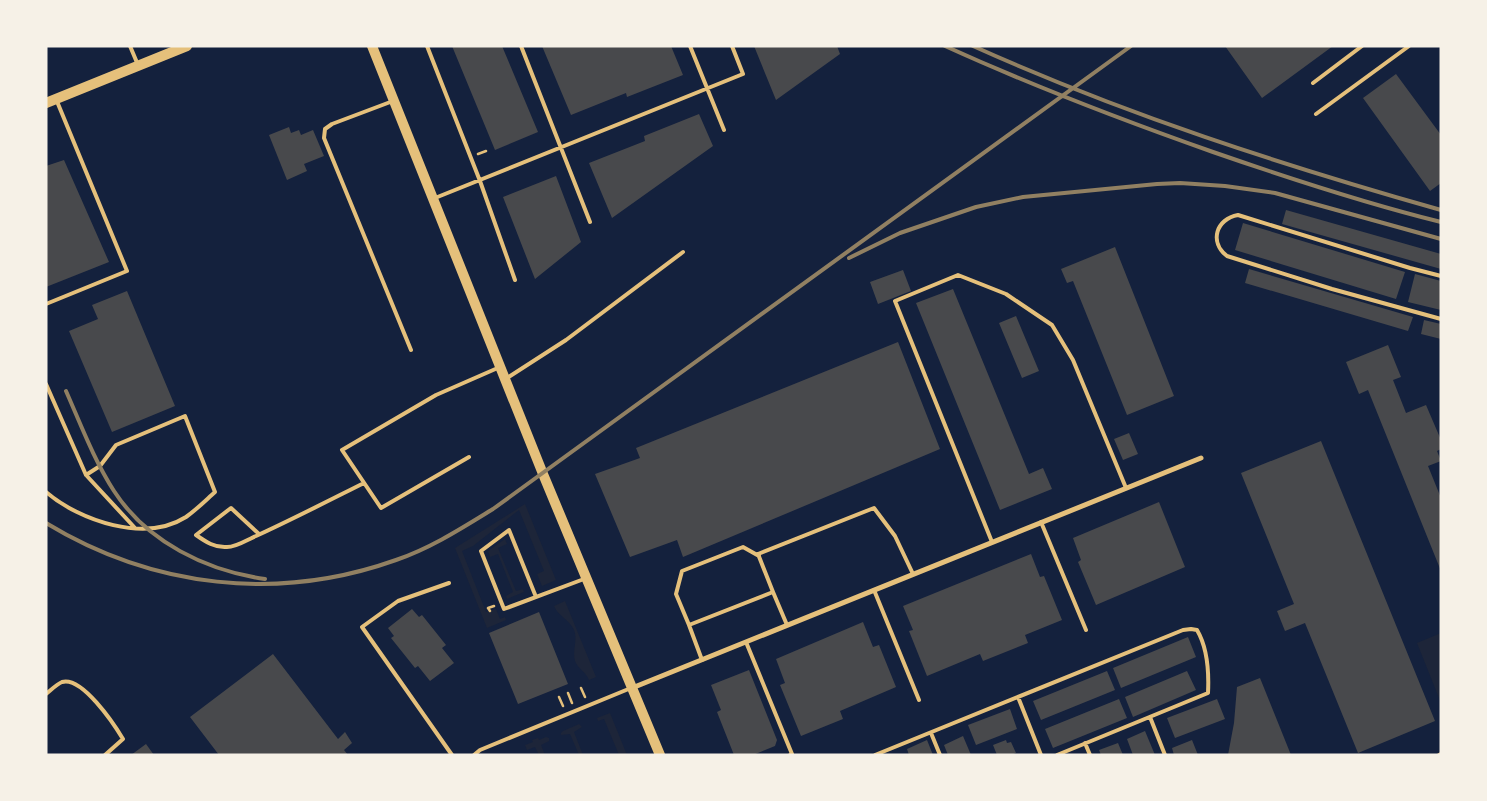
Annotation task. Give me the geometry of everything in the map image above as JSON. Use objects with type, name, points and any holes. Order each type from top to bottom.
[{"type":"main road","points":[[51,101],[185,46]]},
{"type":"main road","points":[[372,46],[542,474],[660,755]]},
{"type":"street","points":[[632,688],[1201,458]]},
{"type":"lane","points":[[130,46],[138,66]]},
{"type":"lane","points":[[427,46],[480,181],[515,280]]},
{"type":"lane","points":[[521,46],[590,222]]},
{"type":"lane","points":[[690,46],[724,130]]},
{"type":"lane","points":[[433,199],[743,74],[732,46]]},
{"type":"lane","points":[[1313,83],[1362,46]]},
{"type":"lane","points":[[1316,114],[1409,46]]},
{"type":"lane","points":[[46,304],[127,271],[51,101]]},
{"type":"lane","points":[[393,101],[332,124],[327,127],[324,138],[411,350]]},
{"type":"lane","points":[[1441,276],[1238,215],[1231,216],[1220,224],[1216,237],[1221,251],[1227,256],[1441,319]]},
{"type":"lane","points":[[505,379],[566,340],[683,252]]},
{"type":"lane","points":[[992,542],[895,301],[958,275],[1006,294],[1052,326],[1073,360],[1126,488]]},
{"type":"lane","points":[[469,457],[381,508],[342,450],[436,395],[500,367]]},
{"type":"lane","points":[[46,384],[86,475],[135,528]]},
{"type":"lane","points":[[46,492],[56,500],[94,521],[135,528],[148,528],[164,526],[185,517],[215,492],[185,416],[116,445],[100,466],[86,475]]},
{"type":"lane","points":[[260,534],[232,508],[196,535],[210,545],[228,547],[260,534],[299,516],[364,483]]},
{"type":"lane","points":[[759,556],[758,554],[874,508],[895,536],[913,574]]},
{"type":"lane","points":[[1041,522],[1086,630]]},
{"type":"lane","points":[[536,596],[509,530],[481,551],[504,609],[587,578]]},
{"type":"lane","points":[[702,660],[676,594],[682,571],[743,546],[759,556],[787,625]]},
{"type":"lane","points":[[449,583],[398,601],[362,628],[452,755]]},
{"type":"lane","points":[[874,590],[919,700]]},
{"type":"lane","points":[[689,625],[773,592]]},
{"type":"lane","points":[[875,755],[1183,630],[1197,630],[1204,648],[1207,665],[1208,693],[1057,755]]},
{"type":"lane","points":[[746,642],[792,754],[790,755]]},
{"type":"lane","points":[[46,694],[62,682],[72,682],[88,692],[123,738],[105,755]]},
{"type":"lane","points":[[474,755],[480,750],[632,688]]},
{"type":"lane","points":[[1018,697],[1041,755]]},
{"type":"lane","points":[[1150,717],[1165,755]]},
{"type":"lane","points":[[931,733],[940,755]]},
{"type":"lane","points":[[1085,743],[1090,755]]},
{"type":"path","points":[[476,154],[486,151]]},
{"type":"path","points":[[490,611],[488,608],[494,606]]},
{"type":"path","points":[[581,688],[585,697]]},
{"type":"path","points":[[568,693],[572,702]]},
{"type":"path","points":[[559,697],[563,706]]},
{"type":"shaded area","points":[[525,504],[556,580],[542,586],[537,574],[544,571],[519,510],[473,546],[462,551],[486,612],[496,609],[500,619],[505,617],[506,620],[487,628],[455,548]]},
{"type":"shaded area","points":[[505,539],[507,544],[498,548],[516,591],[523,589],[524,592],[507,599],[506,596],[513,592],[498,554],[490,557],[488,551]]},
{"type":"shaded area","points":[[565,601],[596,677],[589,680],[575,661],[574,630],[554,606]]},
{"type":"shaded area","points":[[1441,633],[1441,703],[1417,643]]},
{"type":"shaded area","points":[[610,713],[627,755],[619,755],[604,719],[598,721],[597,718]]},
{"type":"shaded area","points":[[579,724],[582,727],[574,732],[583,755],[579,755],[570,734],[561,735],[563,731]]},
{"type":"shaded area","points":[[549,738],[549,741],[541,745],[545,755],[539,755],[535,747],[527,750],[525,745],[533,742],[532,740]]},
{"type":"building","points":[[452,46],[502,46],[538,132],[495,150]]},
{"type":"building","points":[[542,46],[671,46],[683,75],[627,97],[626,93],[571,115]]},
{"type":"building","points":[[754,46],[837,46],[840,54],[776,100]]},
{"type":"building","points":[[1225,46],[1333,46],[1262,98]]},
{"type":"building","points":[[1396,74],[1441,135],[1441,183],[1430,191],[1363,98]]},
{"type":"building","points":[[699,114],[713,146],[612,218],[589,163],[645,141],[644,136]]},
{"type":"building","points":[[289,127],[291,133],[299,130],[301,135],[313,130],[324,156],[304,164],[307,171],[287,180],[269,135]]},
{"type":"building","points":[[64,160],[109,262],[46,287],[46,166]]},
{"type":"building","points":[[556,176],[581,242],[535,279],[503,197]]},
{"type":"building","points":[[1286,210],[1441,254],[1441,269],[1282,224]]},
{"type":"building","points":[[1243,223],[1405,272],[1396,299],[1235,250]]},
{"type":"building","points":[[1115,247],[1174,396],[1127,415],[1073,281],[1067,283],[1061,269]]},
{"type":"building","points":[[1249,269],[1413,317],[1408,331],[1245,283]]},
{"type":"building","points":[[903,270],[911,291],[878,304],[870,282]]},
{"type":"building","points":[[1415,274],[1441,281],[1441,310],[1408,302]]},
{"type":"building","points":[[953,289],[1029,474],[1043,468],[1052,489],[1000,510],[916,303]]},
{"type":"building","points":[[127,291],[175,406],[112,432],[69,331],[98,319],[92,305]]},
{"type":"building","points":[[1016,316],[1039,371],[1022,378],[999,323]]},
{"type":"building","points":[[1424,320],[1441,324],[1441,339],[1421,334]]},
{"type":"building","points":[[898,342],[940,449],[683,557],[677,540],[630,557],[595,474],[640,458],[636,448]]},
{"type":"building","points":[[1388,345],[1401,377],[1393,380],[1406,413],[1426,405],[1441,440],[1441,449],[1437,451],[1441,461],[1428,466],[1441,498],[1441,571],[1368,390],[1359,394],[1346,362]]},
{"type":"building","points":[[1129,433],[1138,454],[1123,460],[1114,439]]},
{"type":"building","points":[[1321,441],[1435,721],[1358,753],[1305,623],[1285,631],[1277,611],[1294,604],[1241,473]]},
{"type":"building","points":[[1159,502],[1185,567],[1096,605],[1078,562],[1081,560],[1073,538]]},
{"type":"building","points":[[1031,554],[1040,577],[1044,576],[1062,620],[1025,635],[1028,643],[983,661],[980,654],[927,676],[909,631],[913,630],[903,606]]},
{"type":"building","points":[[412,609],[419,617],[422,615],[446,645],[442,648],[454,663],[430,681],[418,666],[415,668],[391,638],[394,636],[388,628]]},
{"type":"building","points":[[539,612],[568,684],[518,704],[489,633]]},
{"type":"building","points":[[863,622],[873,647],[879,645],[896,687],[840,711],[843,719],[801,736],[780,685],[785,683],[776,659]]},
{"type":"building","points":[[1188,637],[1196,657],[1121,688],[1113,668]]},
{"type":"building","points":[[273,654],[338,739],[345,732],[352,743],[344,750],[348,755],[219,755],[190,717]]},
{"type":"building","points":[[749,670],[777,740],[775,746],[753,755],[734,755],[717,712],[721,710],[711,685]]},
{"type":"building","points":[[1107,671],[1115,690],[1041,720],[1033,701]]},
{"type":"building","points":[[1187,671],[1196,690],[1133,717],[1125,697]]},
{"type":"building","points":[[1260,678],[1291,755],[1228,755],[1234,723],[1237,687]]},
{"type":"building","points":[[1119,699],[1127,718],[1053,748],[1045,729]]},
{"type":"building","points":[[1217,699],[1225,719],[1175,738],[1167,718]]},
{"type":"building","points":[[1010,709],[1017,729],[976,745],[968,725]]},
{"type":"building","points":[[1145,731],[1155,755],[1133,755],[1127,739]]},
{"type":"building","points":[[963,736],[971,755],[948,755],[944,745]]},
{"type":"building","points":[[927,740],[933,755],[909,755],[907,749]]},
{"type":"building","points":[[1006,740],[1007,743],[1011,742],[1016,753],[997,755],[993,745]]},
{"type":"building","points":[[1192,740],[1198,755],[1174,755],[1172,748]]},
{"type":"building","points":[[1118,743],[1123,755],[1101,755],[1099,750]]},
{"type":"building","points":[[146,744],[154,755],[131,755]]},
{"type":"railway","points":[[945,46],[1011,75],[1145,128],[1326,190],[1441,222]]},
{"type":"railway","points":[[973,46],[1087,94],[1204,137],[1322,175],[1441,210]]},
{"type":"railway","points":[[46,523],[87,545],[129,562],[173,574],[217,582],[262,584],[307,581],[351,573],[396,560],[422,550],[493,509],[1131,46]]},
{"type":"railway","points":[[849,258],[900,233],[976,207],[1023,197],[1180,183],[1225,186],[1275,193],[1441,239]]},
{"type":"railway","points":[[66,391],[100,467],[114,491],[143,525],[161,539],[200,561],[243,575],[265,579]]}]
